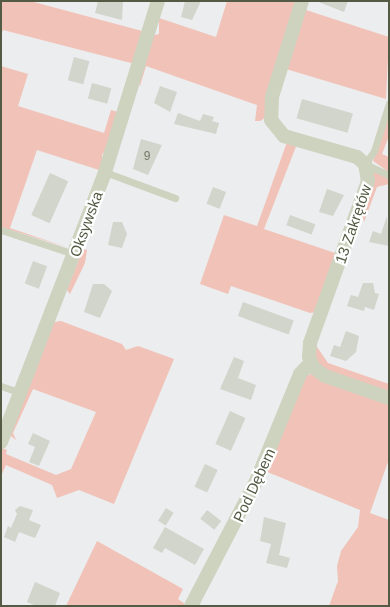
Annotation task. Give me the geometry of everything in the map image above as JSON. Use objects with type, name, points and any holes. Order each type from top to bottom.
[{"type":"street","name":"Oksywska","points":[[1,442],[105,172],[158,1]]},
{"type":"street","name":"13 Zakrętów","points":[[302,1],[272,97],[271,120],[284,136],[349,154],[365,164],[368,189],[310,343],[311,362]]},
{"type":"street","points":[[311,362],[316,371],[336,382],[389,398]]},
{"type":"street","name":"Pod Dębem","points":[[191,606],[253,488],[300,374],[311,362]]},
{"type":"lane","points":[[389,103],[374,151],[365,164],[389,175]]},
{"type":"lane","points":[[105,172],[174,198]]},
{"type":"lane","points":[[1,230],[74,255]]},
{"type":"lane","points":[[1,386],[21,393]]},
{"type":"shaded area","points":[[1,1],[30,1],[146,32],[135,64],[3,30],[1,35]]},
{"type":"shaded area","points":[[227,1],[297,1],[265,118],[260,121],[255,121],[257,105],[146,66],[140,86],[138,83],[151,36],[159,34],[159,18],[216,37]]},
{"type":"shaded area","points":[[306,10],[389,37],[386,99],[286,69]]},
{"type":"shaded area","points":[[1,66],[28,74],[18,106],[104,133],[111,110],[118,112],[114,137],[102,155],[102,171],[37,150],[10,228],[69,248],[1,227]]},
{"type":"shaded area","points":[[389,114],[389,136],[382,154],[389,157],[389,172],[373,161]]},
{"type":"shaded area","points":[[287,142],[297,144],[264,229],[338,254],[316,312],[310,313],[231,286],[228,294],[200,284],[224,215],[257,226]]},
{"type":"shaded area","points":[[372,170],[389,178],[389,184],[377,187],[364,222],[362,215]]},
{"type":"shaded area","points":[[83,249],[87,250],[85,263],[70,294],[67,290]]},
{"type":"shaded area","points":[[61,321],[122,344],[126,350],[138,346],[174,359],[114,504],[79,490],[57,498],[52,485],[6,465],[1,476],[2,448],[7,450],[6,454],[56,475],[71,469],[96,412],[33,389],[13,433],[16,440],[8,434],[54,322]]},
{"type":"shaded area","points":[[315,344],[328,363],[389,384],[389,394],[327,374],[314,357]]},
{"type":"shaded area","points":[[311,374],[389,402],[389,459],[370,513],[389,520],[389,606],[329,606],[338,581],[337,566],[341,551],[358,527],[360,510],[265,471],[306,376]]},
{"type":"shaded area","points":[[97,541],[183,589],[178,599],[188,606],[66,606]]},
{"type":"building","points":[[98,1],[123,1],[122,20],[95,13]]},
{"type":"building","points":[[185,1],[201,1],[192,20],[181,17]]},
{"type":"building","points":[[316,1],[348,1],[344,12]]},
{"type":"building","points":[[74,57],[89,61],[83,84],[68,80]]},
{"type":"building","points":[[92,83],[111,88],[107,104],[88,98]]},
{"type":"building","points":[[160,86],[177,92],[170,112],[154,103]]},
{"type":"building","points":[[302,99],[353,114],[347,133],[296,118]]},
{"type":"building","points":[[178,113],[200,121],[203,114],[214,117],[212,121],[219,123],[216,134],[174,124]]},
{"type":"building","points":[[141,139],[162,145],[148,175],[133,169]]},
{"type":"building","points":[[50,173],[68,181],[50,223],[31,215]]},
{"type":"building","points":[[213,187],[226,192],[220,209],[207,204]]},
{"type":"building","points":[[327,189],[344,195],[333,216],[319,212]]},
{"type":"building","points":[[290,215],[315,224],[312,235],[286,225]]},
{"type":"building","points":[[387,216],[389,246],[369,242],[373,231],[381,234]]},
{"type":"building","points":[[113,222],[122,222],[127,234],[122,248],[108,245]]},
{"type":"building","points":[[33,261],[47,266],[39,289],[25,284]]},
{"type":"building","points":[[363,283],[373,283],[375,293],[379,294],[374,310],[365,307],[364,311],[347,306],[351,295],[358,297]]},
{"type":"building","points":[[93,284],[104,284],[112,291],[100,318],[84,312]]},
{"type":"building","points":[[243,302],[294,320],[289,335],[238,316]]},
{"type":"building","points":[[346,331],[359,336],[356,352],[346,361],[330,356],[334,345],[340,347]]},
{"type":"building","points":[[234,357],[244,361],[238,378],[256,385],[251,400],[220,389]]},
{"type":"building","points":[[230,411],[246,418],[231,451],[215,444]]},
{"type":"building","points":[[33,433],[50,441],[39,466],[29,462],[35,447],[28,444]]},
{"type":"building","points":[[205,464],[218,470],[207,493],[194,487]]},
{"type":"building","points":[[20,506],[33,510],[29,520],[41,525],[35,538],[19,532],[15,542],[4,537],[8,526],[11,528],[17,514],[15,510]]},
{"type":"building","points":[[166,508],[174,513],[166,525],[158,521]]},
{"type":"building","points":[[207,510],[221,521],[214,530],[200,519]]},
{"type":"building","points":[[264,517],[286,523],[279,555],[290,558],[287,568],[266,563],[271,544],[260,541]]},
{"type":"building","points":[[165,527],[204,549],[195,565],[165,548],[162,553],[153,548]]},
{"type":"building","points":[[35,582],[60,593],[55,606],[36,606],[27,602]]}]
